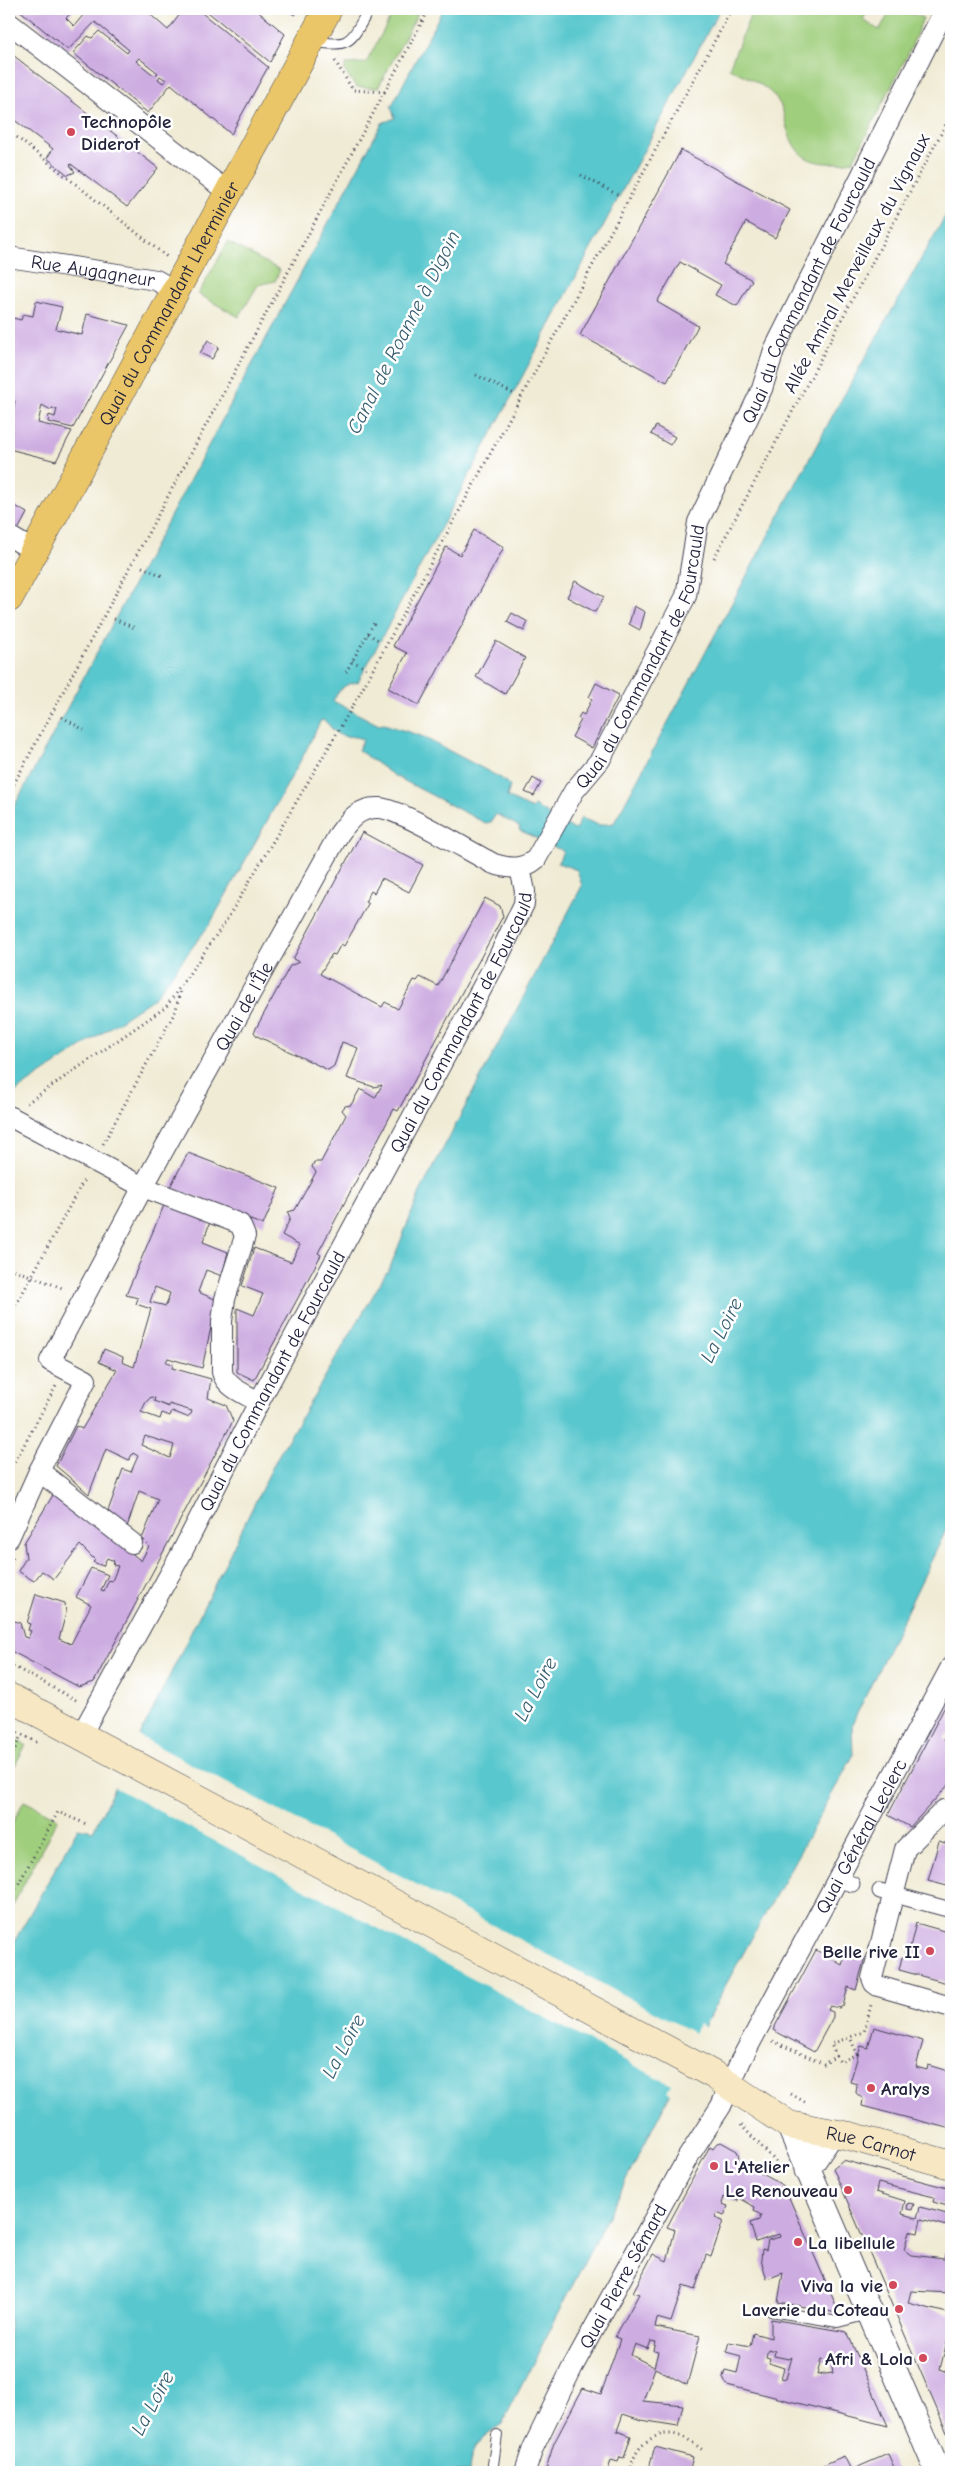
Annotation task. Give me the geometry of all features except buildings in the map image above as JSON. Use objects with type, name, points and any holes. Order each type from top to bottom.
[{"type":"main road","name":"Quai du Commandant Lherminier","points":[[9,598],[328,9]]},
{"type":"main road","points":[[9,1697],[788,2125]]},
{"type":"main road","name":"Rue Carnot","points":[[788,2125],[832,2133],[951,2165]]},
{"type":"street","name":"Quai du Commandant de Fourcauld","points":[[81,1735],[181,1554],[259,1402],[497,960],[524,904],[525,891],[520,868],[536,859],[545,846],[574,791],[600,760],[686,596],[698,522],[758,398],[774,350],[941,10]]},
{"type":"street","points":[[9,23],[229,193]]},
{"type":"street","name":"Rue Augagneur","points":[[9,258],[156,280],[175,291]]},
{"type":"street","points":[[9,536],[34,551]]},
{"type":"street","name":"Quai de l'Île","points":[[39,1471],[86,1380],[50,1361],[143,1186],[339,834],[351,818],[361,811],[380,808],[398,814],[494,864],[507,868],[520,868]]},
{"type":"street","points":[[14,1110],[143,1186],[240,1224],[244,1229],[245,1236],[225,1299],[222,1321],[222,1372],[224,1379],[229,1385],[259,1402]]},
{"type":"street","points":[[9,1538],[39,1471],[132,1544]]},
{"type":"street","name":"Quai Général Leclerc","points":[[721,2089],[846,1882],[951,1668]]},
{"type":"street","points":[[949,1808],[906,1849],[886,1893],[872,1970],[874,1983],[878,1986],[951,2007]]},
{"type":"street","points":[[886,1893],[951,1910]]},
{"type":"street","name":"Quai Pierre Sémard","points":[[525,2472],[532,2448],[572,2368],[688,2157],[721,2089]]},
{"type":"street","points":[[788,2125],[938,2472]]},
{"type":"street","points":[[807,2170],[832,2133]]},
{"type":"lane","points":[[311,41],[335,45],[345,43],[354,36],[369,9]]},
{"type":"lane","points":[[771,2311],[838,2322],[869,2314]]},
{"type":"lane","points":[[492,2472],[497,2435]]},
{"type":"path","points":[[9,793],[430,9]]},
{"type":"path","points":[[14,1110],[166,1007],[226,921],[357,699],[732,9]]},
{"type":"path","points":[[335,61],[353,90],[384,92]]},
{"type":"path","name":"Allée Amiral Merveilleux du Vignaux","points":[[712,562],[951,115]]},
{"type":"path","points":[[9,131],[170,259]]},
{"type":"path","points":[[582,175],[620,196]]},
{"type":"path","points":[[476,375],[514,394]]},
{"type":"path","points":[[142,567],[164,576]]},
{"type":"path","points":[[114,619],[135,628]]},
{"type":"path","points":[[346,672],[374,623]]},
{"type":"path","points":[[368,634],[380,640]]},
{"type":"path","points":[[352,661],[366,668]]},
{"type":"path","points":[[62,717],[84,730]]},
{"type":"path","points":[[9,1268],[31,1276]]},
{"type":"path","points":[[9,1664],[94,1712]]},
{"type":"path","points":[[9,1728],[21,1735],[9,1762]]},
{"type":"path","points":[[9,1901],[58,1812],[86,1824]]},
{"type":"path","points":[[850,2037],[857,2054],[840,2062],[830,2044],[864,2032],[878,1986]]},
{"type":"path","points":[[756,2033],[824,2064],[836,2056]]},
{"type":"path","points":[[721,2089],[744,2127],[780,2166]]},
{"type":"path","points":[[785,2090],[809,2104]]},
{"type":"path","points":[[631,2472],[631,2466],[638,2448],[644,2441],[652,2438],[676,2435],[704,2451]]},
{"type":"green space","points":[[395,9],[420,9],[378,88],[356,87],[344,70],[346,64],[366,63]]},
{"type":"green space","points":[[753,9],[868,9],[863,20],[879,30],[892,9],[900,9],[923,18],[911,48],[853,161],[821,163],[804,156],[791,140],[778,100],[759,84],[729,68]]},
{"type":"green space","points":[[228,242],[280,270],[275,281],[258,285],[239,317],[198,294]]},
{"type":"green space","points":[[9,1736],[26,1745],[9,1776]]},
{"type":"green space","points":[[24,1801],[58,1818],[9,1913],[9,1830]]},
{"type":"water","points":[[443,9],[720,9],[358,682],[342,688],[333,701],[379,725],[384,724],[421,736],[501,778],[510,786],[507,797],[532,809],[534,806],[575,830],[581,818],[599,825],[614,823],[835,411],[951,206],[951,1520],[852,1724],[853,1756],[724,1988],[502,2424],[478,2443],[472,2455],[469,2472],[9,2472],[9,1980],[17,1965],[9,1962],[9,1951],[78,1828],[93,1831],[277,1458],[391,1265],[420,1192],[582,886],[577,870],[558,863],[563,851],[519,830],[520,827],[496,814],[491,822],[485,823],[393,775],[358,750],[363,740],[356,737],[339,735],[321,720],[210,924],[154,998],[12,1094],[9,1093],[9,816],[382,123],[395,118],[391,107]]},
{"type":"pier","points":[[137,1735],[694,2033],[699,2024],[706,2028],[672,2094],[667,2091],[671,2085],[112,1786]]},
{"type":"place","name":"Technopôle Diderot","points":[[71,132]]},
{"type":"place","name":"Belle rive II","points":[[930,1951]]},
{"type":"place","name":"Aralys","points":[[871,2088]]},
{"type":"place","name":"L'Atelier","points":[[714,2166]]},
{"type":"place","name":"Le Renouveau","points":[[848,2190]]},
{"type":"place","name":"La libellule","points":[[798,2242]]},
{"type":"place","name":"Viva la vie","points":[[893,2285]]},
{"type":"place","name":"Laverie du Coteau","points":[[899,2309]]},
{"type":"place","name":"Afri & Lola","points":[[923,2358]]},
{"type":"water label","name":"Canal de Roanne à Digoin","points":[[403,332]]},
{"type":"water label","name":"La Loire","points":[[721,1330]]},
{"type":"water label","name":"La Loire","points":[[535,1689]]},
{"type":"water label","name":"La Loire","points":[[343,2046]]},
{"type":"water label","name":"La Loire","points":[[152,2403]]}]
